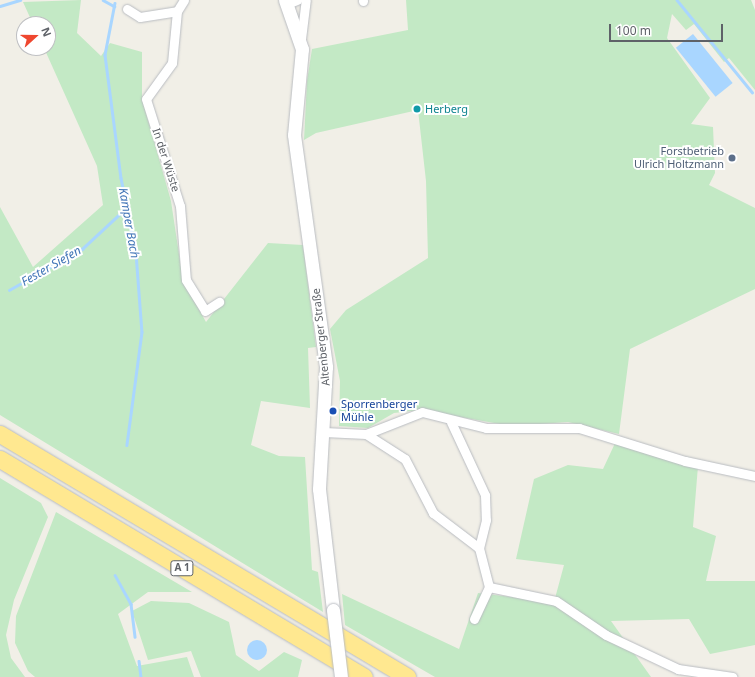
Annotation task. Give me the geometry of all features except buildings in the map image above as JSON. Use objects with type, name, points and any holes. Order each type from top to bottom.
[{"type":"highway","name":"A 1","points":[[0,434],[407,677]]},
{"type":"highway","name":"A 1","points":[[0,459],[364,677]]},
{"type":"main road","name":"Altenberger Straße","points":[[290,1],[301,40],[303,59],[294,135],[326,366],[324,432],[319,489],[341,677]]},
{"type":"street","points":[[127,9],[140,17],[176,11],[184,0]]},
{"type":"street","points":[[301,40],[306,0]]},
{"type":"street","name":"In der Wüste","points":[[176,11],[172,63],[146,99],[180,206],[186,280],[205,310],[218,302]]},
{"type":"street","points":[[324,432],[366,434],[422,412],[451,422],[498,429],[579,428],[685,461],[755,476]]},
{"type":"street","points":[[451,422],[485,495],[486,520],[479,548],[489,587],[474,619]]},
{"type":"street","points":[[366,434],[405,459],[433,513],[479,548]]},
{"type":"street","points":[[489,587],[556,601],[606,635],[678,668],[732,677]]},
{"type":"green space","points":[[81,0],[77,33],[101,56],[110,43],[142,52],[142,99],[171,201],[183,281],[206,322],[268,243],[303,245],[316,347],[308,348],[310,408],[261,401],[251,445],[279,456],[305,457],[312,570],[318,572],[323,612],[0,415],[0,207],[33,267],[103,205],[97,166],[48,56],[56,56],[56,16],[29,16],[23,2]]},
{"type":"green space","points":[[406,0],[751,0],[755,10],[755,90],[729,58],[724,62],[694,24],[686,30],[672,14],[667,38],[710,98],[691,124],[713,127],[715,173],[709,185],[755,208],[755,289],[630,349],[619,434],[568,422],[511,426],[420,410],[394,413],[368,428],[339,426],[340,381],[330,329],[346,310],[428,258],[426,181],[418,110],[316,133],[304,140],[307,81],[312,49],[408,30]]},
{"type":"green space","points":[[617,439],[698,466],[693,527],[716,536],[706,581],[755,581],[755,645],[710,654],[689,619],[611,621],[651,677],[435,677],[345,625],[342,594],[459,649],[478,593],[554,602],[564,565],[516,559],[534,479],[568,465],[603,469]]},
{"type":"green space","points":[[0,478],[41,503],[48,517],[14,600],[6,635],[11,658],[25,677],[0,677]]},
{"type":"green space","points":[[56,512],[192,592],[148,592],[118,614],[137,666],[187,657],[194,677],[35,677],[28,671],[15,643],[16,616]]},
{"type":"green space","points":[[151,601],[189,603],[229,622],[236,655],[259,671],[284,652],[302,660],[298,677],[201,677],[191,651],[148,660],[132,611]]},
{"type":"water","points":[[693,34],[733,83],[716,97],[676,48]]},
{"type":"water","points":[[253,640],[261,640],[267,646],[267,654],[261,660],[253,660],[247,654],[247,646]]},
{"type":"waterway","points":[[0,6],[20,0]]},
{"type":"waterway","points":[[103,0],[114,6]]},
{"type":"waterway","points":[[677,0],[752,92]]},
{"type":"waterway","name":"Kamper Bach","points":[[115,3],[105,55],[121,178],[136,253],[142,332],[127,445]]},
{"type":"waterway","name":"Fester Siefen","points":[[9,290],[82,249],[127,207]]},
{"type":"waterway","name":"Kamper Bach","points":[[115,575],[131,604],[135,637]]},
{"type":"waterway","name":"Kamper Bach","points":[[139,661],[141,677]]},
{"type":"place","name":"Herberg","points":[[417,109]]},
{"type":"place","name":"Forstbetrieb Ulrich Holtzmann","points":[[732,158]]},
{"type":"place","name":"Sporrenberger Mühle","points":[[333,411]]}]
